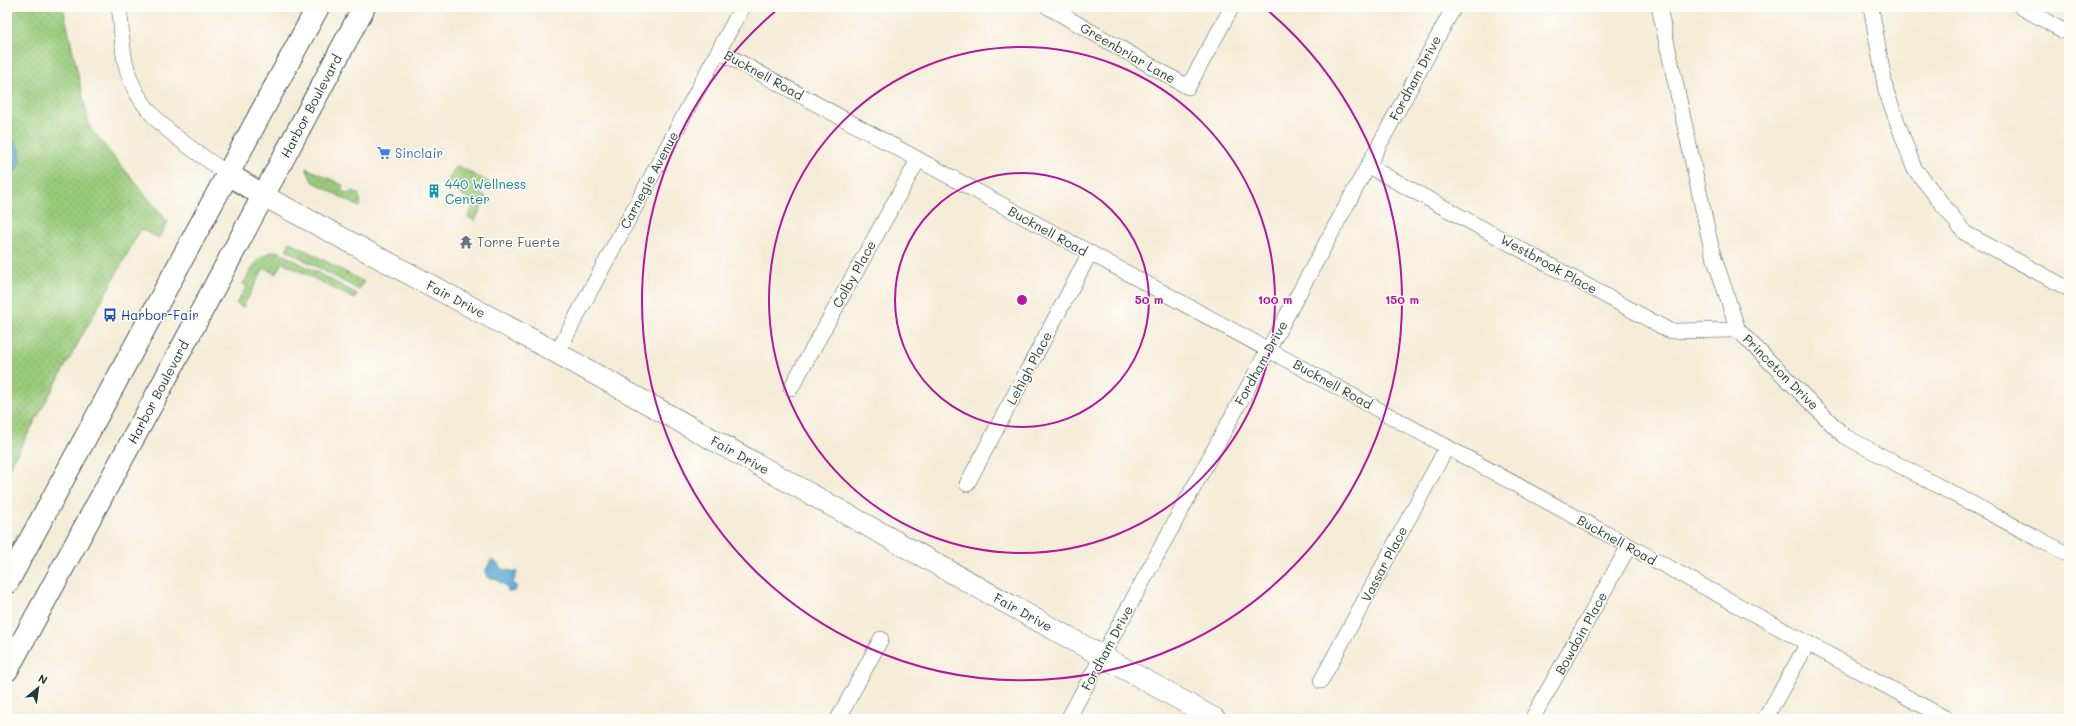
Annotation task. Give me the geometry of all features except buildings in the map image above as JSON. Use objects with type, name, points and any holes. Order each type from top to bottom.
[{"type":"main road","points":[[7,583],[318,7]]},
{"type":"main road","name":"Harbor Boulevard","points":[[7,670],[204,308],[262,195],[364,7]]},
{"type":"main road","points":[[228,174],[262,195]]},
{"type":"main road","name":"Fair Drive","points":[[262,195],[557,354],[1216,719]]},
{"type":"street","points":[[119,7],[126,65],[139,99],[166,129],[228,174]]},
{"type":"street","name":"Carnegie Avenue","points":[[557,354],[742,7]]},
{"type":"street","name":"Greenbriar Lane","points":[[1048,7],[1188,87],[1232,7]]},
{"type":"street","name":"Fordham Drive","points":[[1068,719],[1454,7]]},
{"type":"street","name":"Princeton Drive","points":[[1659,7],[1712,251],[1738,330],[1844,436],[2069,555]]},
{"type":"street","points":[[1871,7],[1886,91],[1914,168],[1965,233],[2069,289]]},
{"type":"street","points":[[2021,7],[2069,34]]},
{"type":"street","name":"Bucknell Road","points":[[719,51],[1947,719]]},
{"type":"street","name":"Colby Place","points":[[791,388],[918,160]]},
{"type":"street","name":"Westbrook Place","points":[[1368,166],[1670,331],[1738,330]]},
{"type":"street","name":"Lehigh Place","points":[[967,484],[1090,253]]},
{"type":"street","name":"Vassar Place","points":[[1321,681],[1447,447]]},
{"type":"street","name":"Bowdoin Place","points":[[1532,719],[1629,546]]},
{"type":"street","points":[[838,719],[881,638]]},
{"type":"street","points":[[1765,719],[1808,644]]},
{"type":"green space","points":[[7,7],[63,7],[90,128],[168,222],[159,238],[141,229],[7,472]]},
{"type":"green space","points":[[456,165],[490,183],[487,188],[483,187],[480,193],[486,197],[475,221],[468,217],[475,202],[448,188],[449,185],[446,184]]},
{"type":"green space","points":[[306,168],[343,185],[341,190],[348,194],[353,191],[358,193],[361,203],[359,207],[312,181]]},
{"type":"green space","points":[[290,242],[364,282],[359,290],[286,250]]},
{"type":"green space","points":[[277,251],[357,294],[354,299],[282,262],[276,274],[264,268],[243,307],[236,304],[247,286],[243,284],[256,263],[260,258],[270,252]]},
{"type":"water","points":[[7,135],[14,140],[18,146],[20,158],[19,164],[7,181]]},
{"type":"water","points":[[491,560],[499,564],[501,569],[517,572],[513,583],[517,587],[513,592],[508,591],[506,586],[492,577],[491,579],[486,576],[487,574],[485,572]]},
{"type":"place","name":"Sinclair","points":[[384,153]]},
{"type":"place","name":"440 Wellness Center","points":[[434,191]]},
{"type":"place","name":"Torre Fuerte","points":[[466,242]]},
{"type":"place","name":"Harbor-Fair","points":[[110,315]]}]
